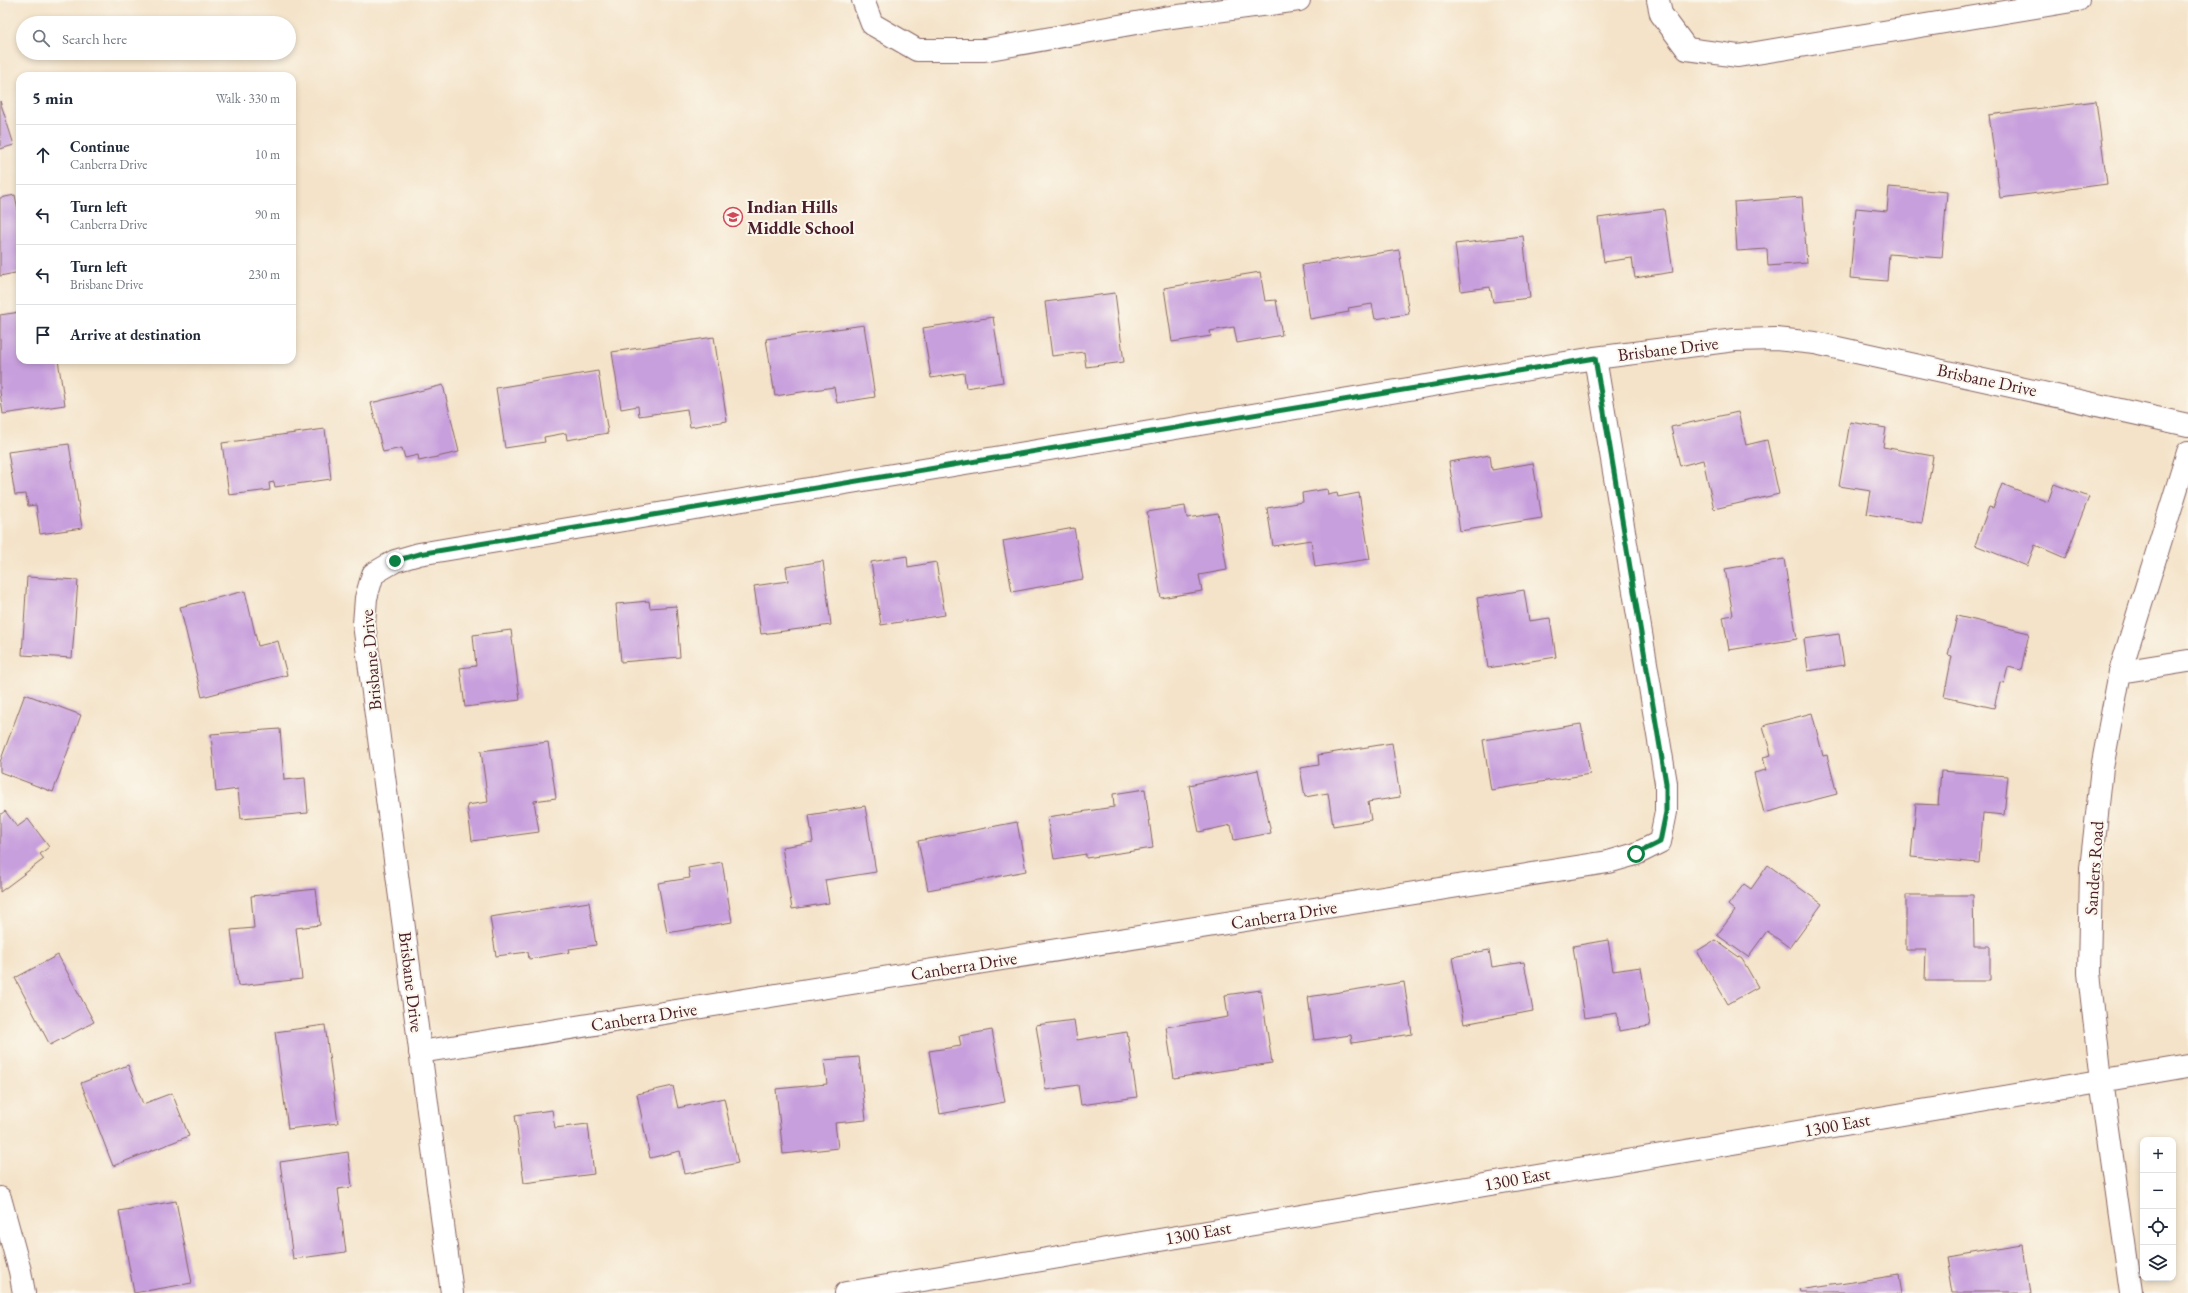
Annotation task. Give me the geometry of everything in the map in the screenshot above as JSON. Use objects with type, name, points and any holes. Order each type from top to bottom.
[{"type":"street","points":[[862,0],[872,24],[917,50],[984,50],[1164,18],[1299,0]]},
{"type":"street","points":[[1659,7],[1687,50],[1738,56],[2078,0]]},
{"type":"street","name":"Brisbane Drive","points":[[452,1293],[364,624],[366,598],[373,574],[395,561],[419,554],[1595,358],[1735,340],[1776,339],[1815,343],[2188,425]]},
{"type":"street","name":"Canberra Drive","points":[[420,1052],[1608,862],[1636,854],[1660,842],[1666,812],[1666,783],[1595,358]]},
{"type":"street","name":"Sanders Road","points":[[2131,1293],[2101,1080],[2089,973],[2091,870],[2102,768],[2120,672],[2188,452]]},
{"type":"street","points":[[2120,672],[2188,661]]},
{"type":"street","name":"1300 East","points":[[846,1293],[2188,1066]]},
{"type":"street","points":[[0,1198],[20,1271],[24,1293]]},
{"type":"building","points":[[0,101],[14,145],[0,149]]},
{"type":"building","points":[[2096,101],[2107,184],[2000,198],[1989,115]]},
{"type":"building","points":[[1889,187],[1947,192],[1942,258],[1889,254],[1887,281],[1850,278],[1856,208],[1887,211]]},
{"type":"building","points":[[15,195],[16,273],[0,276],[0,198]]},
{"type":"building","points":[[1802,197],[1807,263],[1768,266],[1767,249],[1737,251],[1734,202]]},
{"type":"building","points":[[1664,209],[1673,272],[1635,278],[1632,258],[1604,262],[1598,218]]},
{"type":"building","points":[[1523,236],[1530,298],[1493,302],[1490,287],[1461,291],[1455,244]]},
{"type":"building","points":[[1399,250],[1409,314],[1375,319],[1372,304],[1348,308],[1349,312],[1310,319],[1302,265]]},
{"type":"building","points":[[1260,272],[1265,301],[1276,300],[1282,335],[1237,343],[1234,327],[1210,331],[1211,336],[1172,342],[1164,288]]},
{"type":"building","points":[[1115,293],[1124,362],[1086,367],[1084,352],[1052,356],[1045,302]]},
{"type":"building","points":[[16,313],[16,364],[59,364],[65,405],[3,414],[0,392],[0,315]]},
{"type":"building","points":[[993,317],[1003,382],[966,388],[964,373],[931,378],[923,328]]},
{"type":"building","points":[[864,325],[875,397],[837,403],[834,387],[775,396],[766,339]]},
{"type":"building","points":[[714,337],[727,421],[690,427],[687,409],[639,416],[638,406],[621,409],[612,352]]},
{"type":"building","points":[[598,371],[608,433],[567,440],[566,433],[544,437],[545,442],[505,448],[496,388]]},
{"type":"building","points":[[443,385],[459,452],[419,461],[418,455],[405,458],[402,448],[383,452],[371,403]]},
{"type":"building","points":[[1738,412],[1746,445],[1767,440],[1779,494],[1714,509],[1703,460],[1680,466],[1671,427]]},
{"type":"building","points":[[1850,422],[1886,428],[1883,447],[1933,456],[1922,523],[1867,514],[1871,491],[1839,486]]},
{"type":"building","points":[[325,429],[331,479],[275,487],[274,482],[269,483],[270,490],[229,495],[222,443]]},
{"type":"building","points":[[69,444],[82,528],[40,534],[36,505],[28,506],[26,494],[15,495],[8,452]]},
{"type":"building","points":[[1490,455],[1492,470],[1533,463],[1542,518],[1460,531],[1449,462]]},
{"type":"building","points":[[2002,484],[2048,502],[2054,484],[2089,497],[2065,558],[2035,545],[2027,566],[1975,545],[1989,507],[1993,508]]},
{"type":"building","points":[[1327,489],[1328,495],[1337,493],[1338,497],[1359,493],[1370,559],[1315,567],[1311,540],[1273,546],[1267,508],[1303,502],[1302,493]]},
{"type":"building","points":[[1185,506],[1187,518],[1218,513],[1227,570],[1199,575],[1202,591],[1161,598],[1147,512]]},
{"type":"building","points":[[1074,528],[1083,579],[1012,592],[1003,541]]},
{"type":"building","points":[[907,556],[908,567],[936,562],[945,615],[881,625],[871,562]]},
{"type":"building","points":[[1784,559],[1797,639],[1729,650],[1723,617],[1733,615],[1725,569]]},
{"type":"building","points":[[823,561],[831,625],[761,634],[754,586],[788,581],[786,567]]},
{"type":"building","points":[[27,577],[78,580],[72,658],[22,655]]},
{"type":"building","points":[[1524,590],[1529,621],[1550,618],[1556,657],[1488,668],[1477,598]]},
{"type":"building","points":[[245,591],[258,646],[278,641],[287,675],[202,697],[180,607]]},
{"type":"building","points":[[649,601],[650,608],[676,606],[680,657],[621,662],[616,604]]},
{"type":"building","points":[[1957,616],[2029,633],[2021,670],[2008,667],[2004,683],[2000,682],[1994,708],[1944,697],[1952,656],[1948,655]]},
{"type":"building","points":[[511,630],[520,700],[465,707],[460,668],[476,666],[473,635]]},
{"type":"building","points":[[1839,634],[1844,665],[1808,671],[1804,639]]},
{"type":"building","points":[[25,694],[81,715],[53,792],[0,772],[0,762]]},
{"type":"building","points":[[1812,713],[1823,756],[1827,755],[1837,794],[1764,813],[1754,773],[1766,770],[1763,757],[1771,755],[1763,726]]},
{"type":"building","points":[[1581,724],[1590,774],[1491,790],[1483,740]]},
{"type":"building","points":[[280,729],[284,780],[305,778],[308,813],[241,819],[238,789],[216,792],[211,734]]},
{"type":"building","points":[[548,742],[556,798],[534,801],[539,832],[472,841],[467,805],[488,802],[481,751]]},
{"type":"building","points":[[1392,743],[1400,797],[1368,802],[1371,820],[1333,826],[1328,793],[1305,797],[1300,768],[1319,765],[1318,755]]},
{"type":"building","points":[[1258,770],[1271,833],[1234,840],[1231,825],[1199,832],[1189,785]]},
{"type":"building","points":[[1941,771],[2008,776],[2004,815],[1983,813],[1979,863],[1911,857],[1916,804],[1938,805]]},
{"type":"building","points":[[1145,789],[1153,848],[1086,858],[1086,854],[1054,859],[1047,817],[1114,807],[1113,794]]},
{"type":"building","points":[[865,806],[876,872],[825,880],[829,903],[792,909],[782,847],[813,842],[809,815]]},
{"type":"building","points":[[5,811],[17,827],[28,819],[49,847],[40,854],[44,859],[0,892],[0,815]]},
{"type":"building","points":[[1017,822],[1026,871],[928,890],[918,841]]},
{"type":"building","points":[[722,862],[732,922],[667,933],[658,883],[690,878],[688,868]]},
{"type":"building","points":[[1768,865],[1822,904],[1790,948],[1767,931],[1748,957],[1717,935],[1735,911],[1728,905],[1744,884],[1751,889]]},
{"type":"building","points":[[316,889],[320,925],[296,928],[302,979],[238,986],[231,930],[254,928],[251,896]]},
{"type":"building","points":[[1906,895],[1973,895],[1974,946],[1990,946],[1990,981],[1925,981],[1926,950],[1906,950]]},
{"type":"building","points":[[589,902],[596,945],[569,949],[570,952],[529,959],[528,952],[496,956],[490,917]]},
{"type":"building","points":[[1608,940],[1613,971],[1641,967],[1650,1026],[1619,1031],[1617,1013],[1584,1018],[1573,946]]},
{"type":"building","points":[[1715,940],[1742,959],[1758,987],[1728,1004],[1697,951]]},
{"type":"building","points":[[1489,950],[1492,967],[1524,962],[1533,1011],[1464,1024],[1452,957]]},
{"type":"building","points":[[58,955],[94,1022],[50,1045],[15,978]]},
{"type":"building","points":[[1404,982],[1412,1034],[1352,1043],[1351,1035],[1314,1040],[1308,997]]},
{"type":"building","points":[[1261,990],[1272,1063],[1174,1078],[1166,1027],[1228,1017],[1225,995]]},
{"type":"building","points":[[1074,1020],[1077,1040],[1127,1032],[1137,1097],[1081,1105],[1078,1085],[1046,1090],[1036,1025]]},
{"type":"building","points":[[325,1025],[338,1123],[288,1129],[275,1032]]},
{"type":"building","points":[[992,1030],[1005,1102],[940,1114],[929,1051],[961,1046],[959,1036]]},
{"type":"building","points":[[859,1057],[866,1120],[835,1123],[838,1148],[783,1154],[776,1089],[827,1084],[824,1060]]},
{"type":"building","points":[[128,1065],[143,1104],[172,1093],[189,1136],[113,1166],[81,1083]]},
{"type":"building","points":[[673,1086],[678,1108],[724,1098],[738,1163],[685,1174],[680,1151],[650,1158],[637,1094]]},
{"type":"building","points":[[552,1110],[555,1128],[588,1124],[594,1174],[524,1183],[515,1115]]},
{"type":"building","points":[[348,1152],[352,1187],[338,1189],[346,1252],[293,1259],[280,1162]]},
{"type":"building","points":[[176,1201],[192,1283],[134,1293],[119,1211]]},
{"type":"building","points":[[2023,1245],[2030,1293],[1953,1293],[1947,1257]]},
{"type":"building","points":[[1899,1275],[1902,1293],[1801,1293],[1800,1290]]},
{"type":"place","name":"Indian Hills Middle School","points":[[733,217]]},
{"type":"route","points":[[395,561],[419,554],[1595,358],[1666,783],[1666,812],[1660,842],[1636,854]]}]
